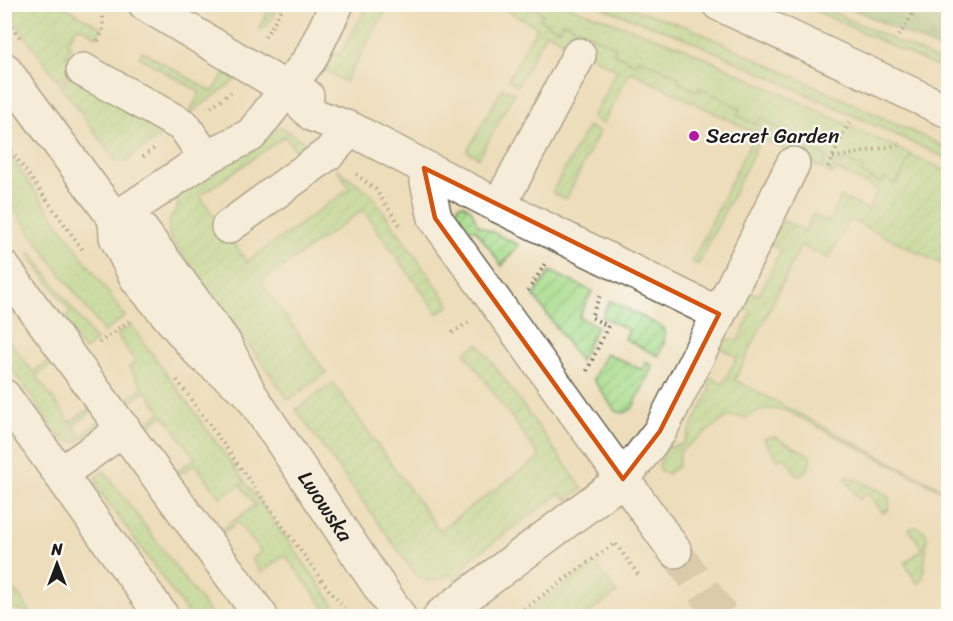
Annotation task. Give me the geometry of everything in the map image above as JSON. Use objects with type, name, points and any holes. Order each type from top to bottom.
[{"type":"street","points":[[145,4],[284,66],[313,115],[351,129],[499,206],[719,314]]},
{"type":"street","points":[[116,219],[206,158],[251,135],[284,66],[324,4]]},
{"type":"street","points":[[206,158],[226,130],[241,100],[284,66],[337,4]]},
{"type":"street","points":[[719,4],[948,111]]},
{"type":"street","points":[[499,206],[579,56]]},
{"type":"street","name":"Lwowska","points":[[4,69],[116,219],[117,237],[137,279],[201,354],[250,394],[386,612]]},
{"type":"street","points":[[82,70],[184,126],[206,158]]},
{"type":"street","points":[[228,228],[329,153],[351,129]]},
{"type":"street","points":[[450,610],[614,496],[660,431],[793,164]]},
{"type":"street","points":[[424,168],[435,218],[614,496],[675,551]]},
{"type":"street","points":[[4,268],[261,616]]},
{"type":"street","points":[[4,396],[162,616]]},
{"type":"street","points":[[60,474],[124,429]]},
{"type":"path","points":[[284,66],[285,4]]},
{"type":"path","points":[[898,36],[920,4]]},
{"type":"path","points":[[826,170],[850,120]]},
{"type":"path","points":[[833,158],[903,144]]},
{"type":"path","points":[[329,153],[375,189],[402,227]]},
{"type":"path","points":[[526,294],[546,263],[537,258]]},
{"type":"path","points":[[593,287],[612,296]]},
{"type":"path","points":[[586,375],[608,326],[591,317],[602,291]]},
{"type":"path","points":[[74,361],[132,318]]},
{"type":"path","points":[[452,333],[469,321],[476,331]]},
{"type":"path","points":[[514,616],[615,543],[640,577]]},
{"type":"highlighted area","points":[[424,168],[499,206],[719,314],[660,431],[623,479],[435,218]]},
{"type":"green space","points":[[4,5],[62,5],[102,28],[97,36],[78,26],[67,43],[71,46],[66,55],[76,61],[68,74],[58,81]]},
{"type":"green space","points":[[272,5],[279,5],[267,26],[259,30],[259,27]]},
{"type":"green space","points":[[369,5],[389,5],[345,82],[322,69],[329,49],[339,55]]},
{"type":"green space","points":[[497,5],[529,5],[543,13],[540,20],[559,30],[564,22],[616,47],[613,53],[635,64],[639,58],[679,77],[678,82],[698,92],[701,88],[740,108],[737,115],[756,125],[760,118],[802,139],[800,144],[827,157],[821,168],[761,138],[698,265],[692,262],[755,133],[630,71],[603,124],[592,118],[617,70],[546,32],[518,85],[508,80],[537,27]]},
{"type":"green space","points":[[529,5],[566,5],[682,47],[912,155],[896,184],[882,184],[861,173],[863,168],[843,160],[841,164],[836,161],[830,173],[821,168],[827,157],[800,144],[802,139],[760,119],[756,125],[737,115],[740,108],[700,88],[699,92],[677,82],[679,77],[638,58],[635,64],[613,53],[616,47],[564,22],[559,30],[539,19],[543,13]]},
{"type":"green space","points":[[595,5],[622,5],[690,28],[948,148],[948,159],[685,38]]},
{"type":"green space","points":[[803,5],[818,5],[948,65],[948,72]]},
{"type":"green space","points":[[844,5],[948,5],[948,53]]},
{"type":"green space","points":[[142,51],[213,92],[226,71],[237,79],[188,115],[200,92],[139,57]]},
{"type":"green space","points":[[72,76],[166,131],[126,161],[121,163],[115,160],[60,84]]},
{"type":"green space","points":[[503,88],[514,93],[479,158],[467,151]]},
{"type":"green space","points":[[588,126],[599,132],[566,199],[552,193]]},
{"type":"green space","points":[[281,127],[311,147],[299,156],[285,136],[200,196],[247,262],[350,188],[336,168],[370,193],[450,305],[438,314],[363,210],[261,282],[326,373],[289,400],[169,236],[168,231],[173,213],[179,206],[174,198]]},
{"type":"green space","points":[[5,149],[125,316],[104,332],[5,198]]},
{"type":"green space","points":[[912,155],[948,172],[948,267],[849,219],[829,259],[801,245],[735,380],[948,492],[948,498],[939,489],[789,412],[777,409],[761,410],[745,418],[729,416],[680,451],[678,467],[667,474],[660,472],[659,464],[667,448],[683,444],[710,390],[705,375],[723,384],[737,357],[719,347],[727,339],[738,340],[751,314],[745,303],[747,290],[759,295],[781,250],[770,244],[782,220],[805,231],[813,214],[828,222],[841,197],[868,210],[878,190],[836,169],[833,174],[830,173],[836,161],[841,164],[844,159],[863,168],[861,173],[881,184],[884,179],[896,184]]},
{"type":"green space","points":[[463,204],[471,209],[478,225],[519,245],[502,266],[476,230],[459,227],[455,213],[459,205]]},
{"type":"green space","points":[[31,252],[96,341],[84,350],[63,320],[71,313],[28,254]]},
{"type":"green space","points":[[550,271],[592,291],[579,317],[597,326],[580,361],[534,296]]},
{"type":"green space","points":[[610,300],[662,327],[665,338],[658,356],[625,339],[629,330],[602,317]]},
{"type":"green space","points":[[131,325],[340,615],[331,616],[285,555],[261,573],[252,559],[261,552],[238,522],[218,537],[216,534],[255,505],[240,484],[221,498],[195,464],[177,476],[175,473],[195,458],[164,415],[143,430],[141,427],[161,412],[146,391],[125,406],[123,402],[143,387],[129,367],[136,362],[117,335]]},
{"type":"green space","points":[[4,334],[33,372],[53,357],[55,361],[36,376],[70,422],[90,408],[92,411],[73,426],[80,436],[100,421],[100,427],[77,442],[68,441],[59,436],[5,359]]},
{"type":"green space","points":[[478,343],[583,489],[567,500],[561,493],[474,556],[467,563],[456,583],[450,573],[441,579],[429,581],[416,575],[296,410],[333,383],[439,530],[540,457],[465,353]]},
{"type":"green space","points":[[606,353],[642,370],[646,362],[653,366],[632,409],[624,413],[615,411],[593,379]]},
{"type":"green space","points":[[775,437],[808,454],[811,458],[808,469],[798,476],[784,456],[778,460],[764,439]]},
{"type":"green space","points":[[104,471],[212,616],[190,616],[96,486],[96,477]]},
{"type":"green space","points":[[848,476],[885,493],[889,497],[889,509],[883,513],[868,493],[859,499],[844,478]]},
{"type":"green space","points":[[916,527],[923,531],[927,538],[923,578],[918,584],[904,563],[923,549],[909,529]]},
{"type":"green space","points":[[596,563],[617,593],[584,616],[520,616]]},
{"type":"green space","points":[[16,592],[32,614],[5,606],[5,593],[8,597]]},
{"type":"tunnel","points":[[675,551],[722,616]]},
{"type":"place","name":"Secret Garden","points":[[694,136]]}]
